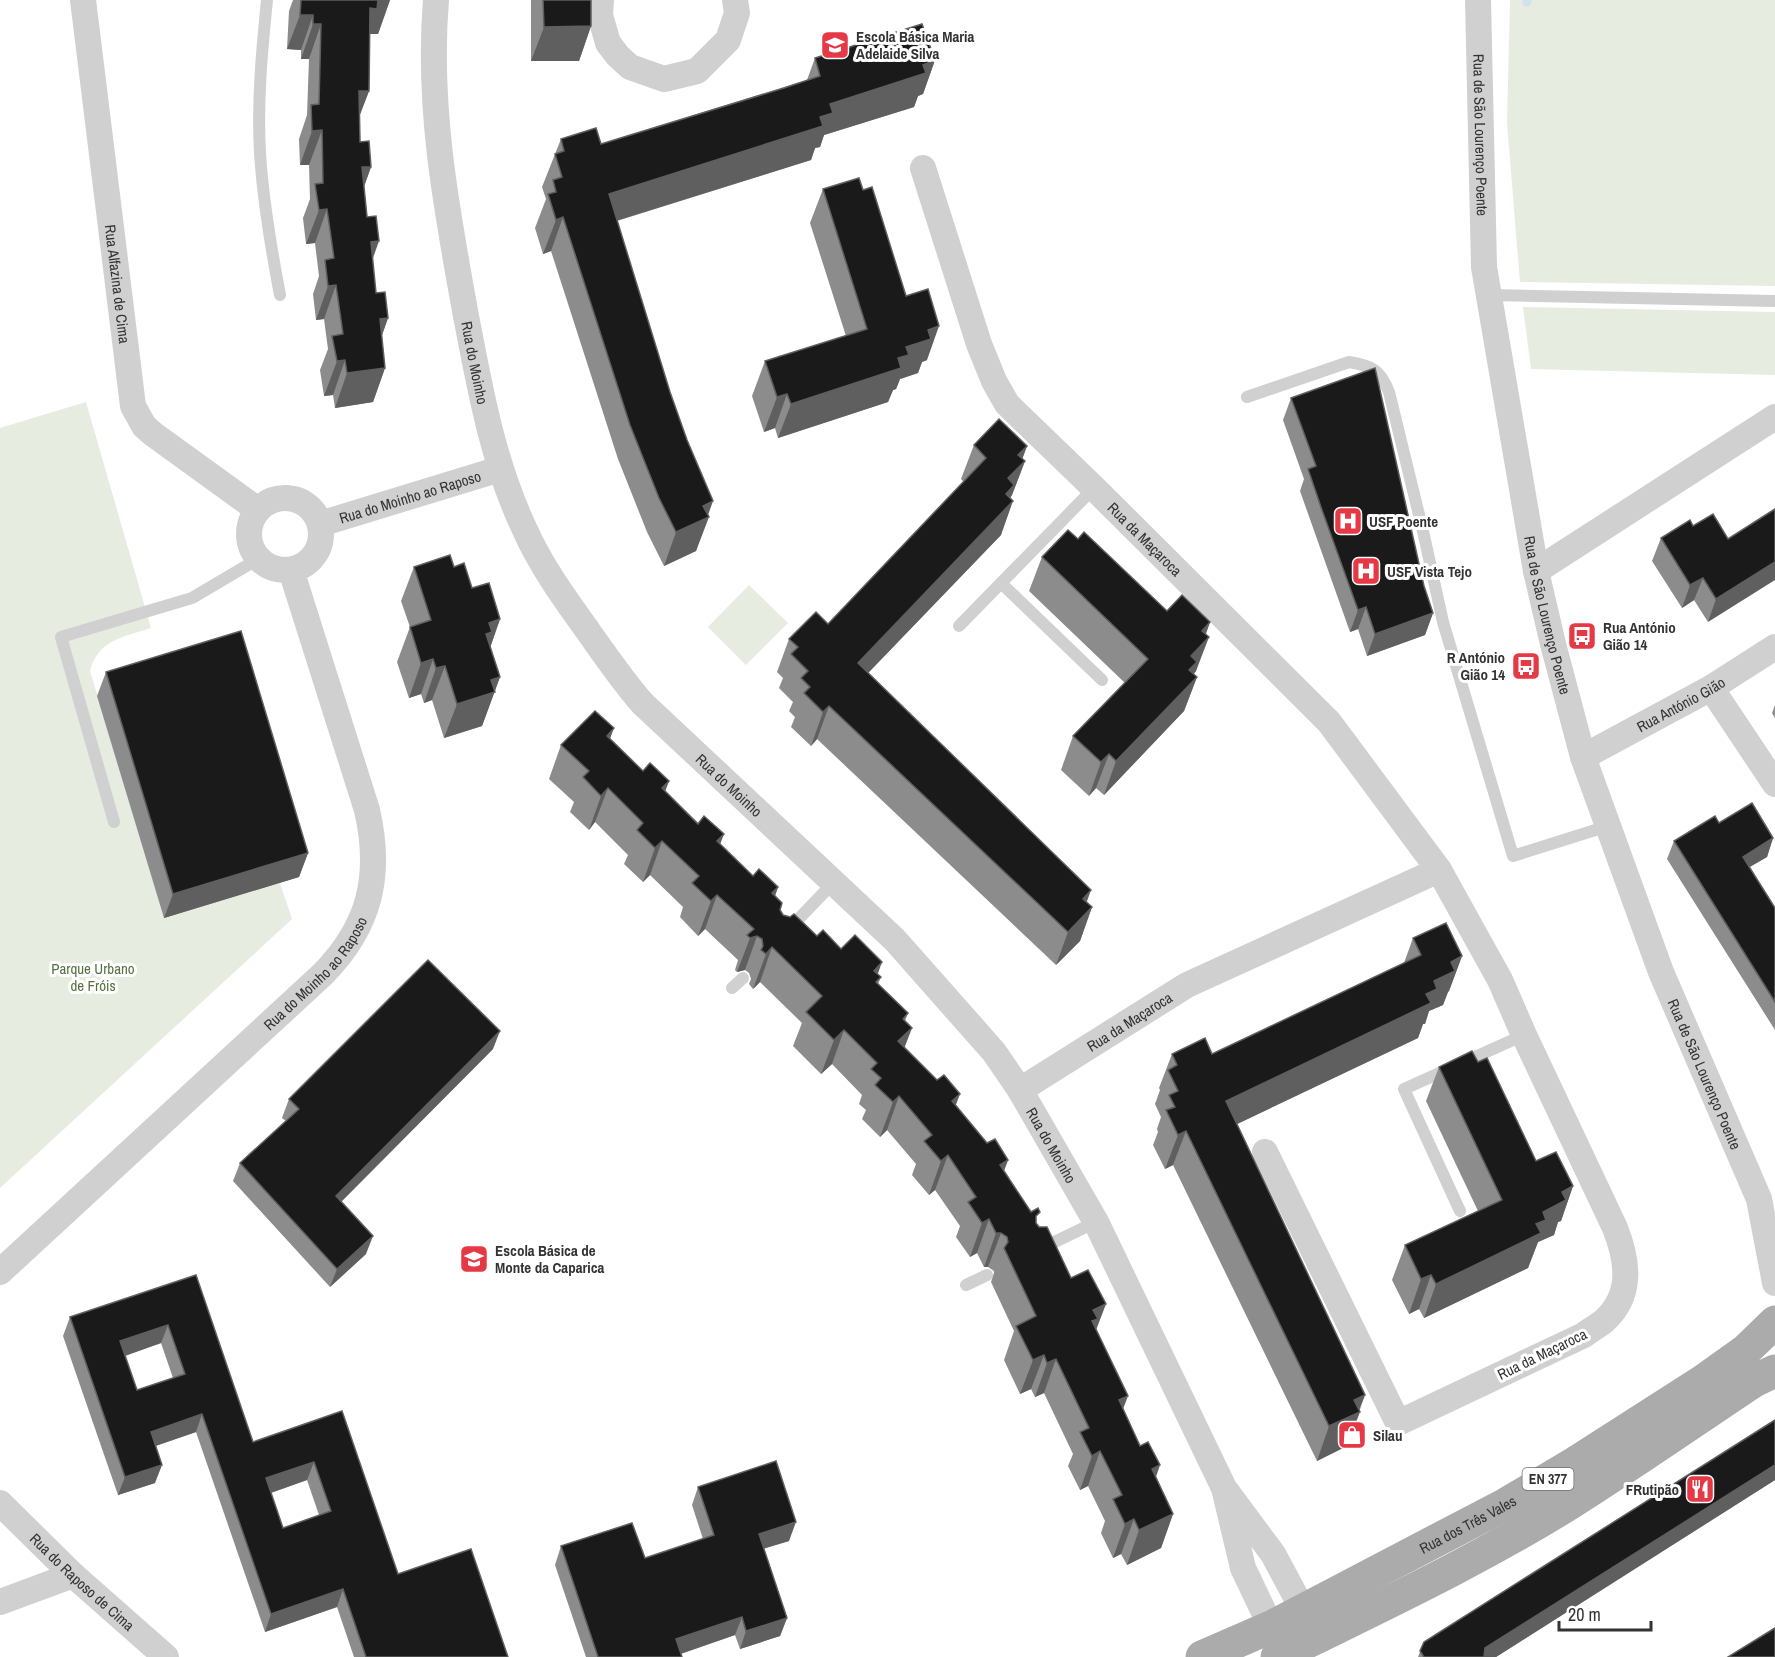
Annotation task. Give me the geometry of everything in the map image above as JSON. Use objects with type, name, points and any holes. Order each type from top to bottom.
[{"type":"main road","name":"Rua dos Três Vales","points":[[1283,1643],[1303,1611],[1506,1504],[1575,1463],[1720,1369],[1745,1351],[1775,1322]]},
{"type":"main road","name":"Rua dos Três Vales","points":[[1203,1657],[1283,1643],[1401,1596],[1553,1513],[1754,1381],[1775,1371]]},
{"type":"street","name":"Rua Alfazina de Cima","points":[[83,0],[134,406],[138,417],[153,434],[258,510]]},
{"type":"street","name":"Rua do Moinho","points":[[436,0],[435,111],[444,198],[480,389],[500,469],[534,549],[622,680],[642,703],[908,954],[994,1052],[1020,1090],[1096,1222],[1224,1488],[1273,1554],[1303,1611]]},
{"type":"street","points":[[601,0],[600,15],[608,43],[618,56],[630,67],[664,79],[697,71],[728,40],[737,13],[735,0]]},
{"type":"street","name":"Rua de São Lourenço Poente","points":[[1478,0],[1484,267],[1536,571],[1583,758],[1661,972],[1767,1207],[1775,1283]]},
{"type":"street","name":"Rua da Maçaroca","points":[[923,168],[980,344],[994,381],[1007,404],[1329,722],[1438,870],[1500,980],[1615,1228],[1624,1252],[1626,1281],[1618,1303],[1604,1321],[1584,1335],[1398,1423],[1265,1152]]},
{"type":"street","points":[[1536,571],[1775,417]]},
{"type":"street","name":"Rua do Moinho ao Raposo","points":[[320,524],[500,469]]},
{"type":"street","points":[[279,498],[297,499],[313,509],[320,524],[321,540],[318,551],[310,561],[291,570],[282,571],[268,567],[258,559],[250,547],[248,537],[250,524],[258,510],[267,502],[279,498]]},
{"type":"street","name":"Rua do Moinho ao Raposo","points":[[0,1272],[323,974],[338,959],[362,920],[373,876],[375,855],[373,832],[291,570]]},
{"type":"street","name":"Rua António Gião","points":[[1583,758],[1711,688],[1775,646]]},
{"type":"street","points":[[1711,688],[1775,784]]},
{"type":"street","name":"Rua da Maçaroca","points":[[1020,1090],[1187,985],[1438,870]]},
{"type":"street","name":"Rua do Moinho","points":[[1224,1488],[1243,1568],[1283,1643]]},
{"type":"street","name":"Rua do Raposo de Cima","points":[[0,1503],[73,1575],[166,1657]]},
{"type":"street","points":[[0,1602],[73,1575]]},
{"type":"lane","points":[[267,0],[263,40],[260,151],[264,196],[280,295]]},
{"type":"lane","points":[[1489,295],[1775,301]]},
{"type":"lane","points":[[1246,397],[1348,362],[1363,364],[1376,370],[1383,378],[1389,392],[1424,531],[1443,622],[1513,856],[1608,825]]},
{"type":"lane","points":[[959,626],[1094,488]]},
{"type":"lane","points":[[114,822],[61,637],[192,598],[258,559]]},
{"type":"lane","points":[[1001,583],[1102,680]]},
{"type":"lane","points":[[784,934],[833,883]]},
{"type":"lane","points":[[732,988],[743,978]]},
{"type":"lane","points":[[1460,1211],[1404,1089],[1524,1035]]},
{"type":"lane","points":[[1031,1254],[1096,1222]]},
{"type":"lane","points":[[966,1285],[987,1275]]},
{"type":"green space","points":[[1510,0],[1775,0],[1775,286],[1520,282],[1507,123]]},
{"type":"green space","points":[[1523,307],[1775,312],[1775,375],[1531,369]]},
{"type":"green space","name":"Parque Urbano de Fróis","points":[[86,402],[151,628],[122,637],[105,646],[99,652],[90,671],[164,917],[280,883],[292,919],[0,1188],[0,428]]},
{"type":"green space","points":[[749,585],[788,623],[746,665],[708,627]]},
{"type":"building","points":[[301,0],[378,0],[377,9],[370,8],[369,91],[359,91],[360,142],[369,141],[371,167],[362,167],[367,217],[376,216],[379,241],[371,242],[376,293],[385,292],[388,318],[380,319],[385,368],[347,373],[345,360],[337,361],[332,336],[343,334],[336,285],[328,286],[325,260],[334,258],[327,209],[319,210],[315,184],[323,183],[322,130],[312,131],[311,105],[319,104],[321,24],[313,24],[313,15],[300,15]]},
{"type":"building","points":[[543,0],[591,0],[591,26],[544,27]]},
{"type":"building","points":[[922,24],[935,60],[923,65],[926,73],[830,104],[833,113],[820,117],[823,126],[609,194],[670,392],[687,440],[713,501],[703,506],[709,517],[676,532],[659,498],[630,425],[563,217],[556,220],[548,194],[556,192],[553,180],[562,177],[555,154],[564,151],[561,139],[596,128],[601,144],[784,88],[820,76],[815,58]]},
{"type":"building","points":[[859,178],[863,190],[872,187],[906,296],[928,289],[939,326],[928,330],[931,339],[906,347],[909,355],[898,358],[901,368],[791,404],[787,394],[777,397],[765,361],[867,329],[823,189]]},
{"type":"building","points":[[1375,368],[1424,586],[1433,613],[1375,634],[1366,607],[1358,610],[1322,510],[1308,469],[1316,466],[1291,398]]},
{"type":"building","points":[[999,419],[1027,446],[1018,455],[1025,461],[1008,478],[1014,485],[1006,494],[1013,501],[858,663],[1091,890],[1083,899],[1092,907],[1068,932],[829,706],[823,712],[804,693],[810,687],[801,678],[808,671],[791,654],[798,647],[789,639],[816,612],[828,624],[986,458],[974,445]]},
{"type":"building","points":[[1775,509],[1775,562],[1716,599],[1703,578],[1690,585],[1661,538],[1690,520],[1693,526],[1713,514],[1728,539]]},
{"type":"building","points":[[1068,530],[1078,539],[1084,532],[1167,611],[1182,595],[1210,622],[1202,631],[1209,637],[1191,656],[1197,662],[1189,670],[1197,677],[1116,761],[1109,754],[1101,762],[1073,736],[1148,659],[1042,557]]},
{"type":"building","points":[[450,555],[454,567],[464,563],[472,588],[489,583],[500,619],[489,623],[492,632],[486,634],[500,677],[491,680],[495,692],[457,704],[445,666],[436,668],[433,659],[421,663],[410,627],[431,620],[414,567]]},
{"type":"building","points":[[241,631],[308,853],[173,894],[106,672]]},
{"type":"building","points":[[595,711],[614,728],[607,736],[643,771],[650,763],[669,781],[662,788],[698,824],[704,816],[724,834],[717,841],[753,876],[759,869],[778,887],[772,893],[782,903],[780,910],[783,915],[790,917],[794,914],[817,936],[823,930],[841,949],[855,935],[882,962],[874,971],[881,977],[876,982],[908,1013],[903,1019],[912,1028],[898,1041],[937,1080],[944,1075],[960,1094],[952,1101],[987,1143],[995,1139],[1008,1160],[1000,1165],[1031,1212],[1038,1208],[1040,1212],[1036,1216],[1036,1223],[1039,1227],[1047,1227],[1071,1278],[1088,1270],[1106,1304],[1093,1310],[1098,1319],[1092,1321],[1128,1396],[1119,1400],[1140,1446],[1148,1442],[1160,1465],[1152,1469],[1173,1514],[1139,1530],[1134,1519],[1125,1524],[1113,1499],[1122,1495],[1100,1451],[1092,1456],[1080,1432],[1089,1428],[1056,1359],[1047,1363],[1044,1355],[1033,1360],[1016,1326],[1036,1316],[1004,1248],[1008,1242],[1007,1237],[996,1233],[989,1219],[982,1223],[968,1202],[976,1197],[948,1155],[941,1161],[924,1141],[932,1135],[899,1096],[893,1102],[875,1085],[881,1078],[871,1069],[877,1063],[844,1030],[834,1040],[806,1012],[822,996],[772,947],[766,954],[761,950],[762,939],[757,936],[750,938],[747,935],[754,929],[717,895],[711,901],[692,883],[699,876],[662,841],[655,848],[637,830],[643,823],[608,788],[601,796],[583,777],[589,771],[561,745]]},
{"type":"building","points":[[1752,803],[1773,838],[1743,857],[1775,908],[1775,1002],[1674,841],[1715,816],[1719,823]]},
{"type":"building","points":[[1446,923],[1462,956],[1451,962],[1455,971],[1434,981],[1437,989],[1426,994],[1431,1003],[1226,1101],[1365,1395],[1354,1400],[1360,1412],[1329,1426],[1186,1131],[1178,1135],[1166,1110],[1175,1107],[1169,1095],[1178,1091],[1168,1070],[1177,1065],[1172,1054],[1205,1038],[1212,1054],[1421,955],[1413,938]]},
{"type":"building","points":[[428,960],[500,1031],[336,1196],[373,1236],[337,1269],[240,1163],[299,1109],[289,1099]]},
{"type":"building","points":[[1472,1051],[1478,1062],[1487,1058],[1536,1161],[1556,1152],[1573,1186],[1562,1192],[1566,1200],[1543,1212],[1546,1220],[1536,1224],[1541,1233],[1436,1284],[1431,1275],[1421,1279],[1405,1245],[1502,1200],[1439,1067]]},
{"type":"building","points":[[196,1275],[253,1442],[342,1411],[398,1574],[471,1549],[508,1657],[366,1657],[343,1589],[271,1614],[202,1414],[151,1432],[162,1465],[125,1477],[70,1317]],"holes":[[[168,1325],[185,1374],[137,1390],[120,1341]],[[314,1462],[331,1511],[283,1528],[266,1478]]]},
{"type":"building","points":[[1775,1420],[1775,1465],[1485,1648],[1484,1657],[1424,1657],[1420,1651],[1424,1642]]},
{"type":"building","points":[[776,1461],[796,1522],[759,1534],[787,1618],[746,1631],[742,1617],[676,1639],[682,1657],[598,1657],[561,1546],[632,1523],[645,1558],[714,1535],[698,1487]]},
{"type":"building","points":[[1775,1628],[1775,1657],[1728,1657]]},
{"type":"place","name":"Escola Básica Maria Adelaide Silva","points":[[835,45]]},
{"type":"place","name":"USF Poente","points":[[1348,521]]},
{"type":"place","name":"USF Vista Tejo","points":[[1366,571]]},
{"type":"place","name":"Rua António Gião 14","points":[[1582,636]]},
{"type":"place","name":"R António Gião 14","points":[[1526,666]]},
{"type":"place","name":"Escola Básica de Monte da Caparica","points":[[474,1259]]},
{"type":"place","name":"Silau","points":[[1352,1435]]},
{"type":"place","name":"FRutipão","points":[[1700,1489]]}]
